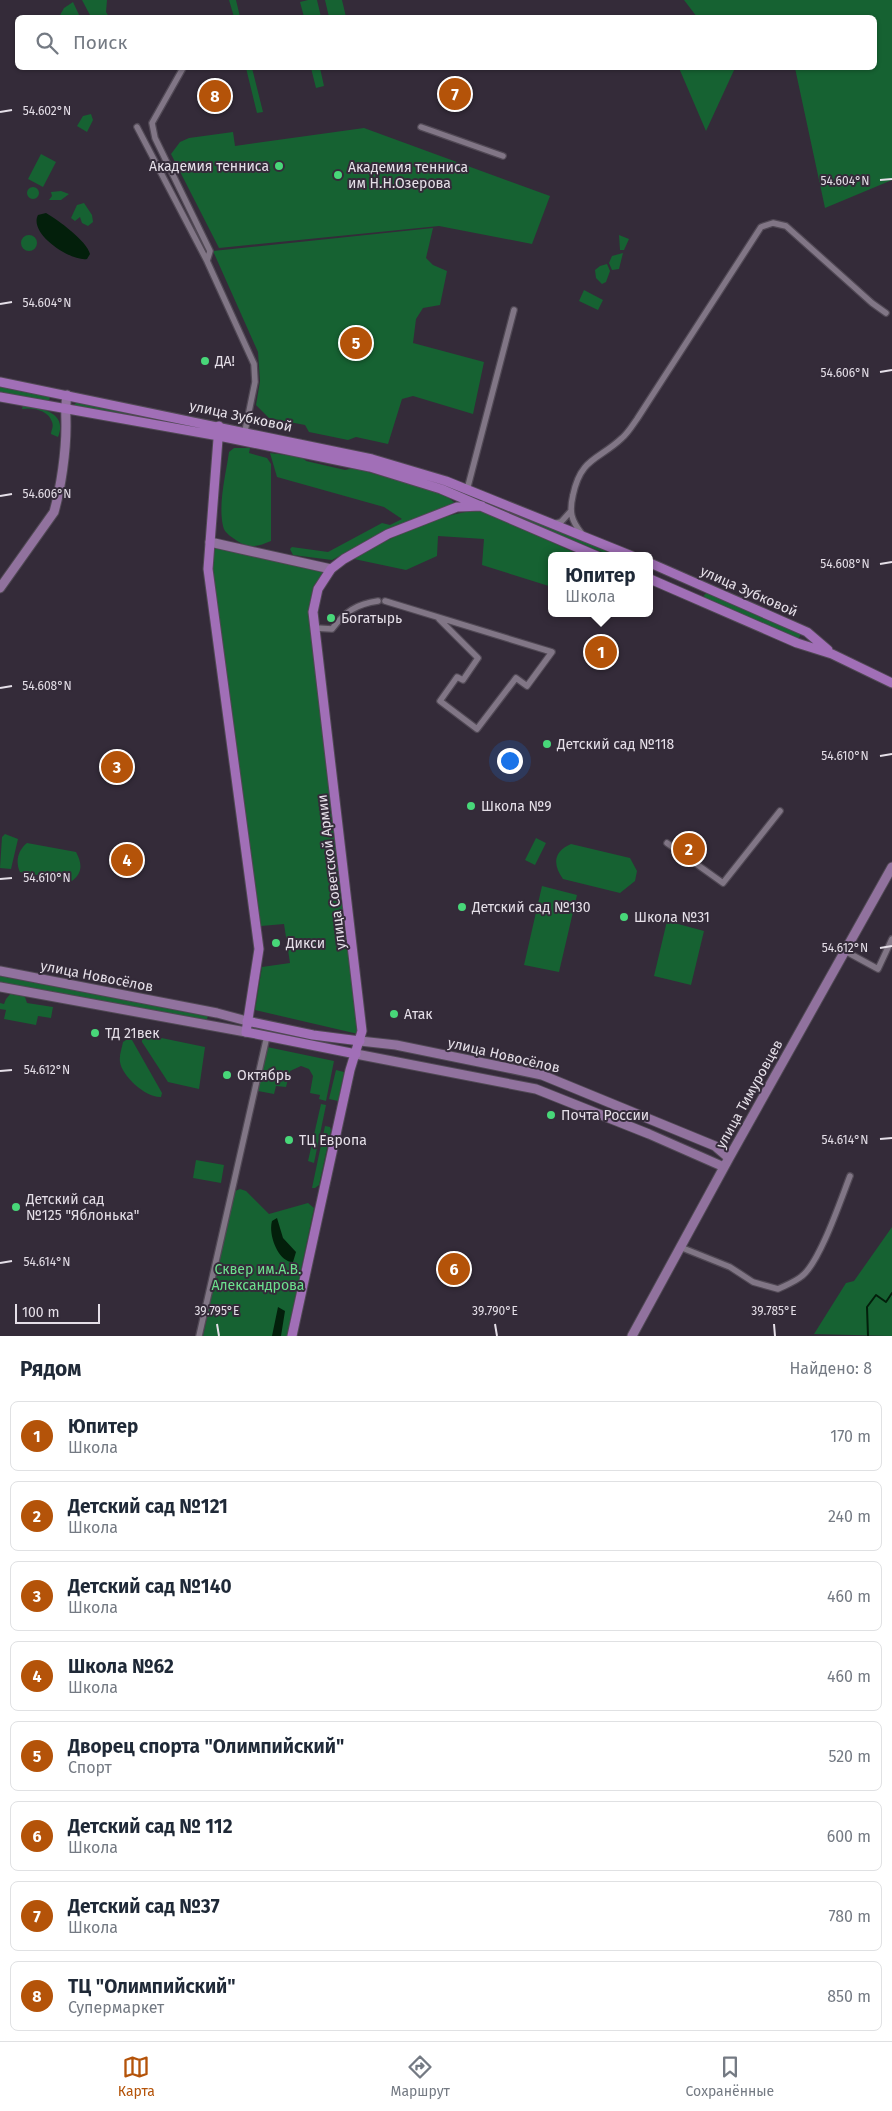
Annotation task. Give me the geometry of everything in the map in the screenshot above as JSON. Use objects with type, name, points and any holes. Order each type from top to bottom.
[{"type":"main road","name":"улица Зубковой","points":[[0,382],[245,431],[372,459],[554,524],[583,536],[613,552]]},
{"type":"main road","name":"улица Зубковой","points":[[0,397],[219,436],[370,467],[440,489],[469,494],[482,506],[588,552]]},
{"type":"main road","points":[[219,426],[208,569],[259,949],[246,1032]]},
{"type":"main road","points":[[457,507],[469,494]]},
{"type":"main road","name":"улица Советской Армии","points":[[292,1336],[344,1098],[362,1031],[313,612],[318,589],[331,569],[388,534],[457,507],[482,506]]},
{"type":"main road","name":"улица Зубковой","points":[[653,564],[807,632],[832,654]]},
{"type":"main road","points":[[671,589],[678,574]]},
{"type":"main road","name":"улица Зубковой","points":[[653,580],[797,643],[832,654],[892,683]]},
{"type":"main road","points":[[688,596],[695,594],[697,588],[694,582]]},
{"type":"main road","points":[[703,602],[700,596],[702,590],[708,588]]},
{"type":"main road","points":[[797,643],[806,642],[809,638],[807,632]]},
{"type":"main road","name":"улица Новосёлов","points":[[247,1021],[313,1035],[360,1041]]},
{"type":"main road","name":"улица Новосёлов","points":[[246,1032],[356,1054]]},
{"type":"street","points":[[182,70],[152,123],[155,138],[210,251],[207,262]]},
{"type":"street","points":[[137,127],[207,262],[254,364],[255,382],[245,431]]},
{"type":"street","points":[[421,127],[503,156]]},
{"type":"street","points":[[145,140],[155,138]]},
{"type":"street","points":[[583,536],[574,525],[570,512],[575,486],[583,469],[600,453],[622,438],[637,420],[761,227],[773,223],[786,226],[872,303],[886,312]]},
{"type":"street","points":[[469,494],[514,310]]},
{"type":"street","points":[[0,588],[54,512],[66,427],[64,409],[67,395]]},
{"type":"street","points":[[554,524],[561,522],[570,512]]},
{"type":"street","points":[[210,542],[331,569]]},
{"type":"street","points":[[315,628],[332,629],[346,612],[363,603],[382,601],[552,652],[527,686],[516,678],[477,729],[440,701],[457,677],[463,680],[478,658],[440,619]]},
{"type":"street","points":[[667,843],[723,883],[780,811]]},
{"type":"street","name":"улица Тимуровцев","points":[[632,1336],[728,1158],[892,867]]},
{"type":"street","points":[[845,951],[878,969],[892,939]]},
{"type":"street","name":"улица Новосёлов","points":[[0,971],[217,1013],[247,1021]]},
{"type":"street","name":"улица Новосёлов","points":[[0,987],[246,1032]]},
{"type":"street","points":[[199,1336],[267,1036]]},
{"type":"street","name":"улица Новосёлов","points":[[360,1041],[436,1053],[542,1075],[715,1146],[728,1158]]},
{"type":"street","name":"улица Новосёлов","points":[[434,1069],[436,1053]]},
{"type":"street","name":"улица Новосёлов","points":[[356,1054],[536,1089],[649,1134],[724,1167]]},
{"type":"street","points":[[680,1247],[730,1268],[754,1282],[778,1289],[803,1275],[811,1264],[834,1218],[850,1176]]},
{"type":"green space","points":[[82,0],[107,0],[106,12],[108,15],[90,15]]},
{"type":"green space","points":[[229,0],[236,0],[240,15],[233,15]]},
{"type":"green space","points":[[317,0],[321,15],[303,15],[300,2]]},
{"type":"green space","points":[[325,0],[342,0],[346,15],[329,15]]},
{"type":"green space","points":[[684,0],[892,0],[892,180],[825,208],[795,70],[877,70],[877,15],[695,15]]},
{"type":"green space","points":[[73,2],[79,15],[60,15],[64,8]]},
{"type":"green space","points":[[246,70],[252,70],[263,112],[257,113]]},
{"type":"green space","points":[[312,70],[320,70],[324,86],[316,88]]},
{"type":"green space","points":[[680,70],[734,70],[706,131]]},
{"type":"green space","points":[[91,114],[93,120],[87,132],[77,126],[83,116]]},
{"type":"green space","name":"Академия тенниса им Н.Н.Озерова","points":[[364,128],[550,196],[532,244],[439,226],[219,248],[171,154],[180,142],[189,138],[233,132],[235,146]]},
{"type":"green space","points":[[41,154],[56,162],[43,187],[28,179]]},
{"type":"green space","points":[[33,187],[39,193],[33,199],[27,193]]},
{"type":"green space","points":[[61,191],[69,194],[61,200],[49,200],[52,196],[51,192]]},
{"type":"green space","points":[[84,203],[92,215],[93,222],[88,226],[82,223],[80,217],[75,221],[71,218],[77,205]]},
{"type":"green space","points":[[433,228],[426,258],[433,265],[447,271],[440,305],[423,308],[416,319],[413,343],[484,362],[473,414],[413,396],[402,399],[388,444],[356,437],[348,440],[309,432],[305,425],[269,418],[256,405],[260,381],[258,352],[213,251]]},
{"type":"green space","points":[[29,235],[35,237],[37,243],[35,249],[29,251],[23,249],[21,243],[23,237]]},
{"type":"green space","points":[[619,235],[629,239],[624,250],[620,250]]},
{"type":"green space","points":[[623,253],[619,269],[612,270],[609,263],[612,256]]},
{"type":"green space","points":[[607,264],[610,271],[606,282],[602,284],[596,278],[595,270]]},
{"type":"green space","points":[[584,290],[603,300],[598,310],[579,301]]},
{"type":"green space","points":[[0,384],[50,396],[49,401],[0,394]]},
{"type":"green space","points":[[77,402],[197,426],[197,428],[75,407],[74,405]]},
{"type":"green space","points":[[23,405],[45,410],[56,417],[60,429],[58,437],[51,434],[53,424],[44,412],[30,408],[22,409]]},
{"type":"green space","points":[[234,448],[250,448],[249,453],[267,458],[271,464],[271,541],[259,545],[247,546],[239,542],[227,533],[223,526],[221,508],[223,489],[229,452]]},
{"type":"green space","points":[[270,453],[302,457],[306,461],[345,470],[354,468],[444,494],[455,503],[386,530],[332,560],[293,555],[290,549],[292,547],[328,552],[382,523],[390,525],[402,519],[384,507],[277,477]]},
{"type":"green space","points":[[486,501],[604,548],[606,552],[602,552],[482,503]]},
{"type":"green space","points":[[481,510],[573,552],[548,552],[548,586],[482,565],[484,539],[438,536],[437,556],[406,570],[354,559],[415,527],[464,512]]},
{"type":"green space","points":[[214,548],[324,571],[313,587],[308,612],[358,1034],[255,1010],[262,967],[290,963],[284,924],[261,926],[211,566]]},
{"type":"green space","points":[[708,592],[801,634],[799,638],[794,638],[705,600],[704,595]]},
{"type":"green space","points":[[5,834],[18,839],[11,869],[0,868],[2,837]]},
{"type":"green space","points":[[536,838],[546,843],[535,865],[525,860]]},
{"type":"green space","points":[[27,843],[76,852],[80,871],[76,878],[72,881],[20,872],[18,856],[21,849]]},
{"type":"green space","points":[[571,844],[630,858],[637,871],[635,881],[620,893],[563,879],[557,868],[556,858],[561,850]]},
{"type":"green space","points":[[542,886],[577,895],[559,972],[524,965]]},
{"type":"green space","points":[[667,921],[704,931],[691,985],[654,976]]},
{"type":"green space","points":[[0,976],[208,1016],[206,1022],[0,984]]},
{"type":"green space","points":[[12,992],[24,994],[27,1003],[53,1007],[51,1018],[38,1016],[36,1025],[4,1019],[6,1010],[0,1009],[0,1003],[4,1004]]},
{"type":"green space","points":[[147,1035],[205,1047],[199,1089],[168,1082],[142,1042],[142,1037]]},
{"type":"green space","points":[[132,1040],[162,1093],[161,1097],[142,1090],[125,1074],[120,1062],[120,1054],[123,1042]]},
{"type":"green space","points":[[267,1047],[334,1061],[326,1101],[319,1099],[320,1095],[310,1093],[313,1076],[309,1069],[301,1066],[290,1071],[286,1087],[276,1086],[274,1094],[258,1091]]},
{"type":"green space","points":[[336,1070],[344,1072],[338,1101],[329,1099]]},
{"type":"green space","points":[[321,1104],[326,1105],[314,1163],[308,1161]]},
{"type":"green space","points":[[325,1126],[330,1127],[331,1130],[319,1185],[312,1188]]},
{"type":"green space","points":[[196,1160],[224,1165],[221,1183],[193,1178]]},
{"type":"green space","name":"Сквер им.А.В. Александрова","points":[[240,1189],[246,1191],[269,1214],[308,1203],[314,1208],[287,1336],[203,1336],[235,1191]]},
{"type":"green space","points":[[892,1227],[892,1336],[814,1334],[846,1283],[854,1281]]},
{"type":"shaded area","points":[[46,213],[84,243],[90,254],[87,259],[80,259],[62,251],[45,238],[39,230],[37,222],[38,215]]},
{"type":"shaded area","points":[[277,1218],[283,1238],[296,1252],[293,1262],[283,1257],[275,1246],[271,1226],[272,1221]]},
{"type":"shaded area","points":[[278,1307],[285,1311],[281,1336],[272,1336]]},
{"type":"waterway","points":[[868,1336],[867,1307],[876,1295],[886,1302],[892,1293]]},
{"type":"place","name":"Детский сад №37","points":[[455,94]]},
{"type":"place","name":"ТЦ \"Олимпийский\"","points":[[215,96]]},
{"type":"place","name":"Академия тенниса","points":[[279,166]]},
{"type":"place","name":"Академия тенниса им Н.Н.Озерова","points":[[338,175]]},
{"type":"place","name":"Дворец спорта \"Олимпийский\"","points":[[356,343]]},
{"type":"place","name":"ДА!","points":[[205,361]]},
{"type":"place","name":"Богатырь","points":[[331,618]]},
{"type":"place","name":"Юпитер","points":[[601,652]]},
{"type":"place","name":"Детский сад №118","points":[[547,744]]},
{"type":"place","name":"Детский сад №140","points":[[117,767]]},
{"type":"place","name":"Школа №9","points":[[471,806]]},
{"type":"place","name":"Детский сад №121","points":[[689,849]]},
{"type":"place","name":"Школа №62","points":[[127,860]]},
{"type":"place","name":"Детский сад №130","points":[[462,907]]},
{"type":"place","name":"Школа №31","points":[[624,917]]},
{"type":"place","name":"Дикси","points":[[276,943]]},
{"type":"place","name":"Атак","points":[[394,1014]]},
{"type":"place","name":"ТД 21век","points":[[95,1033]]},
{"type":"place","name":"Октябрь","points":[[227,1075]]},
{"type":"place","name":"Почта России","points":[[551,1115]]},
{"type":"place","name":"ТЦ Европа","points":[[289,1140]]},
{"type":"place","name":"Детский сад №125 \"Яблонька\"","points":[[16,1207]]},
{"type":"place","name":"Детский сад № 112","points":[[454,1269]]}]
